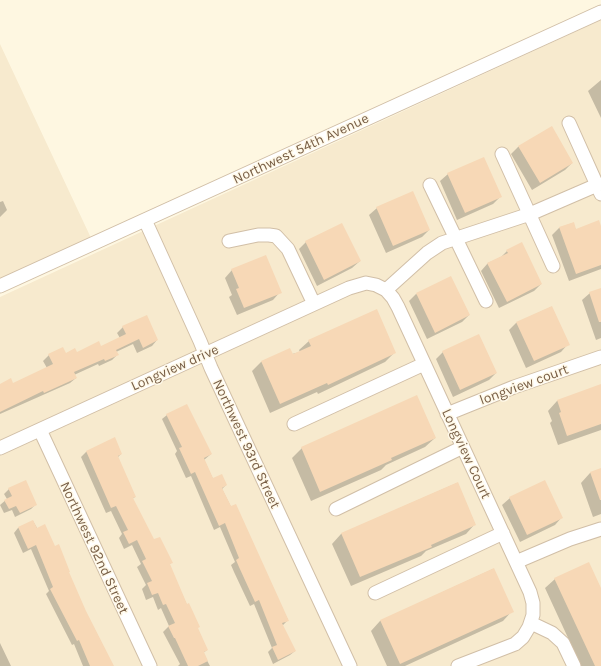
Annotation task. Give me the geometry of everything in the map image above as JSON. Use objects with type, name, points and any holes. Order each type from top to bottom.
[{"type":"street","name":"Northwest 54th Avenue","points":[[0,286],[601,12]]},
{"type":"street","points":[[386,290],[427,253],[442,243],[599,189],[569,123]]},
{"type":"street","points":[[502,154],[553,266]]},
{"type":"street","points":[[430,185],[486,301]]},
{"type":"street","name":"Northwest 93rd Street","points":[[145,220],[205,354],[350,666]]},
{"type":"street","points":[[229,241],[269,234],[276,236],[288,249],[314,304]]},
{"type":"street","name":"Longview drive","points":[[0,448],[349,288],[366,283],[376,285],[386,290]]},
{"type":"street","name":"Longview Court","points":[[386,290],[393,298],[516,562],[533,603],[531,623]]},
{"type":"street","name":"longview court","points":[[448,414],[514,387],[601,357]]},
{"type":"street","points":[[294,424],[424,364]]},
{"type":"street","name":"Northwest 92nd Street","points":[[40,430],[150,666]]},
{"type":"street","name":"longview court","points":[[336,508],[463,447]]},
{"type":"street","points":[[516,562],[570,539],[601,528]]},
{"type":"street","points":[[375,593],[502,533]]},
{"type":"street","points":[[458,666],[515,644],[523,637],[531,623],[552,633],[563,643],[574,666]]},
{"type":"shaded area","points":[[601,20],[601,666],[0,666],[0,297]]},
{"type":"shaded area","points":[[0,44],[91,238],[0,279]]},
{"type":"building","points":[[552,126],[573,163],[540,183],[518,146]]},
{"type":"building","points":[[484,157],[502,197],[465,213],[447,173]]},
{"type":"building","points":[[413,191],[430,230],[393,246],[376,207]]},
{"type":"building","points":[[599,220],[601,226],[601,265],[576,274],[559,227],[574,222],[576,229]]},
{"type":"building","points":[[342,223],[361,261],[324,280],[305,241]]},
{"type":"building","points":[[522,242],[542,284],[507,302],[487,263],[508,253],[506,250]]},
{"type":"building","points":[[266,255],[282,293],[244,308],[236,289],[239,288],[231,269]]},
{"type":"building","points":[[451,276],[470,315],[435,333],[416,293]]},
{"type":"building","points":[[601,288],[601,322],[599,322],[589,292]]},
{"type":"building","points":[[552,306],[570,345],[534,361],[516,322]]},
{"type":"building","points":[[377,309],[396,353],[328,385],[327,383],[280,404],[261,361],[290,348],[293,354],[311,346],[308,340]]},
{"type":"building","points":[[147,315],[158,340],[143,348],[139,339],[116,350],[119,355],[105,361],[104,359],[74,372],[77,378],[44,393],[43,391],[0,412],[0,384],[11,378],[13,383],[53,364],[48,354],[63,347],[66,353],[75,348],[77,352],[99,341],[101,346],[126,334],[122,326]]},
{"type":"building","points":[[479,334],[497,373],[460,390],[442,351]]},
{"type":"building","points":[[601,384],[601,424],[567,436],[559,413],[561,412],[557,400]]},
{"type":"building","points":[[417,395],[436,438],[391,458],[392,460],[320,492],[301,447]]},
{"type":"building","points":[[187,404],[212,454],[204,458],[213,478],[222,474],[227,485],[222,488],[231,506],[236,504],[289,621],[282,623],[296,651],[278,660],[272,647],[277,645],[259,600],[255,602],[236,560],[239,558],[225,523],[219,526],[195,472],[191,474],[179,448],[182,447],[166,414]]},
{"type":"building","points":[[115,437],[122,454],[118,456],[136,497],[133,498],[154,539],[160,537],[173,563],[170,564],[187,604],[189,603],[200,627],[198,628],[208,650],[204,652],[208,661],[198,666],[188,666],[168,626],[175,623],[166,604],[163,605],[158,593],[152,595],[147,583],[152,581],[142,561],[146,559],[137,540],[129,544],[123,532],[128,530],[116,506],[111,508],[86,451]]},
{"type":"building","points":[[601,468],[601,500],[600,500],[590,472]]},
{"type":"building","points":[[26,480],[37,505],[20,513],[16,506],[9,509],[4,500],[12,496],[8,488]]},
{"type":"building","points":[[545,480],[563,518],[527,535],[509,497]]},
{"type":"building","points":[[458,482],[476,525],[431,545],[432,547],[360,577],[341,533]]},
{"type":"building","points":[[33,520],[37,528],[45,524],[55,546],[59,544],[86,611],[114,666],[90,666],[79,640],[77,641],[50,589],[53,587],[36,545],[28,549],[18,527]]},
{"type":"building","points":[[589,562],[601,588],[601,666],[595,666],[554,578]]},
{"type":"building","points":[[494,568],[514,612],[400,664],[380,620]]}]
